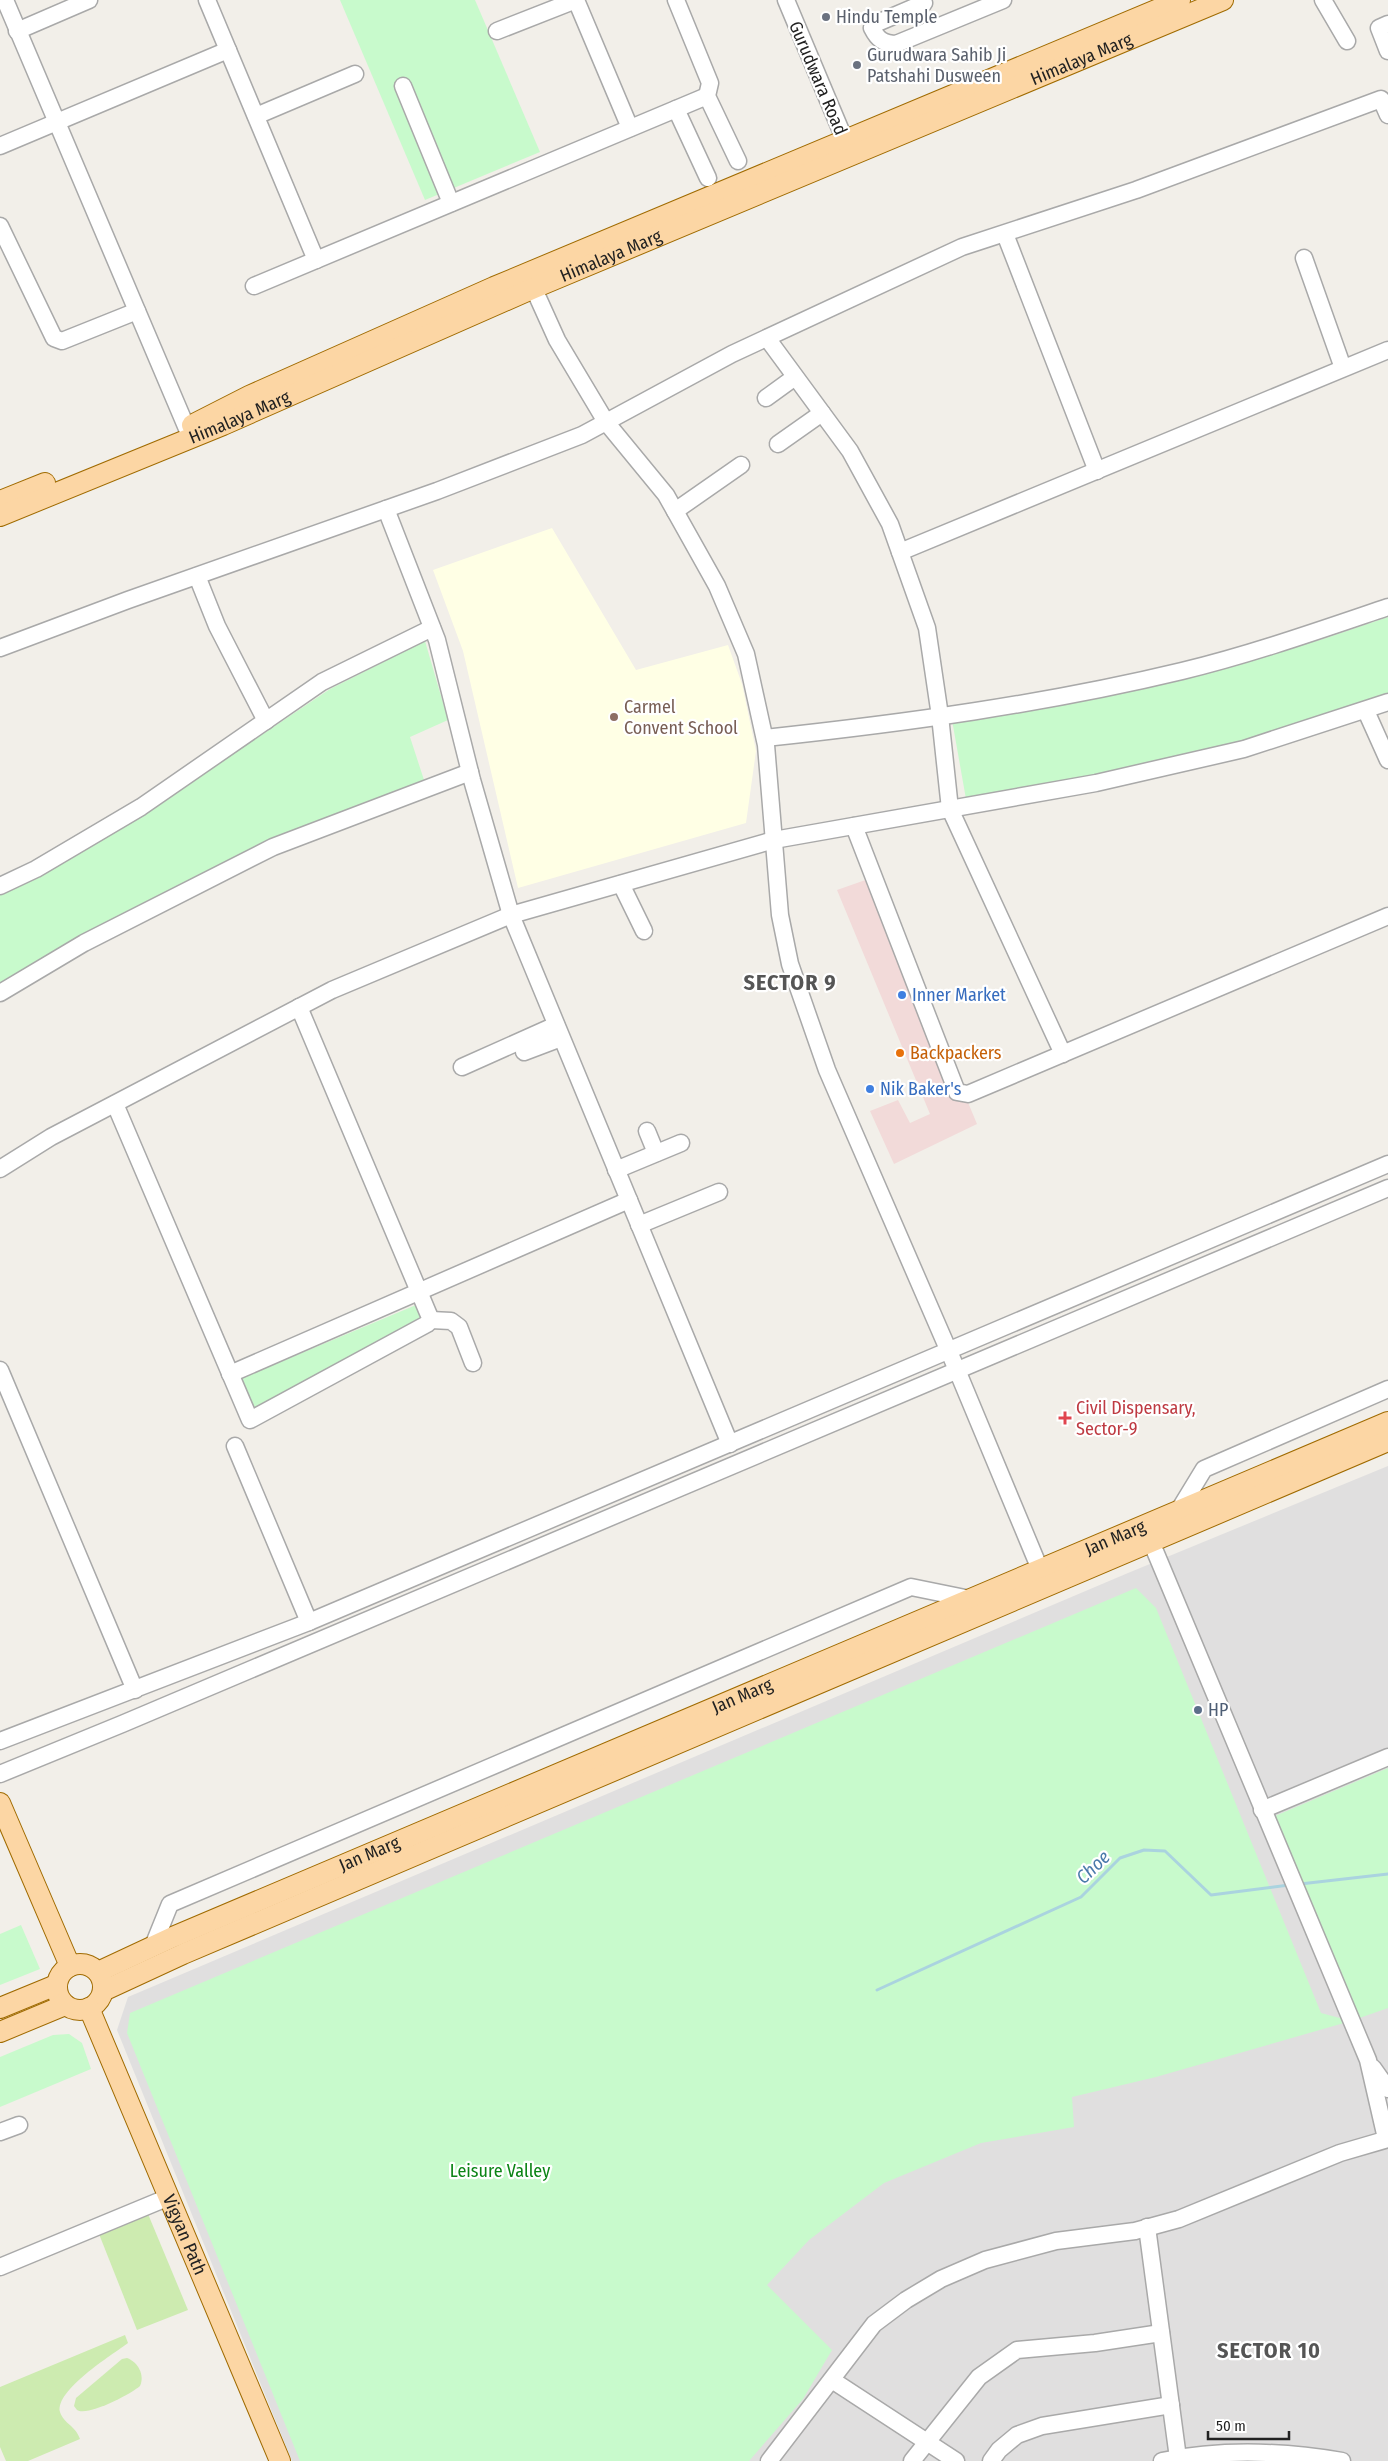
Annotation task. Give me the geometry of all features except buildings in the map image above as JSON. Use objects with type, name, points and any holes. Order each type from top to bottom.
[{"type":"main road","name":"Himalaya Marg","points":[[0,516],[189,433],[249,396],[531,281],[848,148],[1180,0]]},
{"type":"main road","name":"Himalaya Marg","points":[[848,148],[953,120],[1222,0]]},
{"type":"main road","name":"Himalaya Marg","points":[[0,501],[189,433]]},
{"type":"main road","name":"Jan Marg","points":[[1147,1533],[1179,1510],[1388,1422]]},
{"type":"main road","name":"Jan Marg","points":[[103,1991],[183,1954],[1147,1533],[1388,1441]]},
{"type":"main road","name":"Jan Marg","points":[[98,1972],[154,1946],[970,1599],[1043,1578]]},
{"type":"main road","points":[[0,1803],[70,1966]]},
{"type":"main road","points":[[88,1965],[98,1972],[101,1977],[103,1991],[96,2004],[90,2008],[71,2009],[58,1997],[56,1985],[60,1974],[70,1966],[88,1965]]},
{"type":"main road","points":[[0,2008],[56,1985]]},
{"type":"main road","points":[[0,2032],[65,2005]]},
{"type":"main road","name":"Vigyan Path","points":[[90,2008],[280,2461]]},
{"type":"street","points":[[5,0],[189,433]]},
{"type":"street","points":[[17,30],[88,0]]},
{"type":"street","points":[[207,0],[316,260]]},
{"type":"street","points":[[498,31],[576,0],[630,128]]},
{"type":"street","points":[[676,0],[710,82],[708,96],[738,161]]},
{"type":"street","name":"Gurudwara Road","points":[[786,0],[848,148]]},
{"type":"street","points":[[935,28],[923,1],[880,21],[872,28],[876,36],[884,43],[896,44],[935,28],[1003,0]]},
{"type":"street","points":[[1323,0],[1347,41]]},
{"type":"street","points":[[1388,24],[1379,28],[1388,50]]},
{"type":"street","points":[[0,146],[228,50]]},
{"type":"street","points":[[256,116],[355,74]]},
{"type":"street","points":[[402,86],[451,203]]},
{"type":"street","points":[[254,286],[708,96]]},
{"type":"street","points":[[0,648],[386,509],[582,435],[732,354],[962,247],[1136,190],[1381,99],[1388,115]]},
{"type":"street","points":[[676,109],[708,178]]},
{"type":"street","points":[[0,226],[54,338],[62,341],[137,311]]},
{"type":"street","points":[[1005,234],[1097,471]]},
{"type":"street","points":[[1304,258],[1343,368]]},
{"type":"street","points":[[531,281],[557,340],[606,422],[666,495],[717,586],[746,654],[764,738],[780,915],[793,972],[827,1070],[949,1351],[1043,1578]]},
{"type":"street","points":[[767,338],[850,451],[890,524],[927,628],[940,716],[950,809],[1063,1054]]},
{"type":"street","points":[[900,552],[1388,350]]},
{"type":"street","points":[[766,398],[795,377]]},
{"type":"street","points":[[778,444],[822,413]]},
{"type":"street","points":[[675,511],[741,465]]},
{"type":"street","points":[[386,509],[432,628],[510,915],[730,1444]]},
{"type":"street","points":[[197,576],[217,626],[266,720]]},
{"type":"street","points":[[764,738],[880,726],[1038,701],[1183,671],[1299,637],[1388,608]]},
{"type":"street","points":[[0,886],[36,869],[141,807],[322,682],[432,628]]},
{"type":"street","points":[[0,1169],[51,1137],[332,990],[510,915],[774,840],[1096,783],[1244,749],[1366,711],[1388,702]]},
{"type":"street","points":[[1366,711],[1388,760]]},
{"type":"street","points":[[0,993],[84,943],[273,847],[470,772]]},
{"type":"street","points":[[854,826],[957,1092],[968,1094],[1388,916]]},
{"type":"street","points":[[621,884],[644,931]]},
{"type":"street","points":[[299,1007],[420,1290],[431,1320]]},
{"type":"street","points":[[494,1064],[559,1031]]},
{"type":"street","points":[[462,1067],[559,1031]]},
{"type":"street","points":[[115,1104],[250,1420],[427,1324],[431,1320],[451,1321],[459,1327],[473,1363]]},
{"type":"street","points":[[647,1131],[656,1154]]},
{"type":"street","points":[[683,1147],[618,1175],[656,1154],[683,1147]]},
{"type":"street","points":[[0,1741],[309,1622],[1388,1164]]},
{"type":"street","points":[[0,1774],[1388,1188]]},
{"type":"street","points":[[639,1225],[719,1192]]},
{"type":"street","points":[[230,1374],[629,1200]]},
{"type":"street","points":[[0,1370],[135,1690]]},
{"type":"street","points":[[1179,1510],[1204,1469],[1388,1389]]},
{"type":"street","points":[[236,1446],[309,1622]]},
{"type":"street","points":[[770,2461],[874,2324],[906,2300],[941,2279],[985,2260],[1056,2241],[1148,2227],[1179,2219],[1340,2153],[1386,2128],[1368,2060],[1147,1533]]},
{"type":"street","points":[[154,1946],[170,1904],[911,1587],[970,1599]]},
{"type":"street","points":[[1262,1810],[1388,1757]]},
{"type":"street","points":[[1368,2060],[1388,2089]]},
{"type":"street","points":[[0,2132],[19,2125]]},
{"type":"street","points":[[0,2267],[169,2197]]},
{"type":"street","points":[[1148,2227],[1178,2458]]},
{"type":"street","points":[[912,2461],[979,2377],[1017,2350],[1095,2342],[1162,2332]]},
{"type":"street","points":[[832,2380],[956,2461]]},
{"type":"street","points":[[991,2461],[999,2450],[1017,2436],[1042,2426],[1171,2405]]},
{"type":"street","points":[[1162,2461],[1178,2458],[1261,2456],[1333,2460]]},
{"type":"shaded area","name":"Carmel Convent School","points":[[552,528],[636,670],[728,645],[742,684],[756,751],[746,823],[518,888],[463,651],[433,570]]},
{"type":"shaded area","name":"Inner Market","points":[[874,877],[977,1124],[894,1164],[870,1111],[898,1100],[910,1123],[930,1114],[837,890]]},
{"type":"shaded area","name":"Leisure Valley","points":[[1388,1466],[1388,2461],[292,2461],[117,2030],[128,1997],[1128,1573]]},
{"type":"green space","points":[[340,0],[475,0],[540,152],[425,200]]},
{"type":"green space","points":[[1388,617],[1388,695],[1240,742],[1091,778],[966,799],[952,720],[1190,677],[1323,639]]},
{"type":"green space","points":[[425,641],[448,720],[410,737],[424,780],[274,840],[0,986],[0,895],[29,881],[145,813],[330,689]]},
{"type":"green space","points":[[416,1305],[421,1319],[255,1410],[242,1378]]},
{"type":"green space","name":"Leisure Valley","points":[[1136,1588],[1156,1608],[1321,2013],[1351,2021],[1156,2077],[1072,2097],[1074,2127],[981,2143],[884,2183],[809,2240],[767,2285],[832,2350],[803,2399],[749,2461],[300,2461],[127,2033],[130,2013]]},
{"type":"green space","points":[[1388,1768],[1388,2008],[1351,2021],[1275,1816]]},
{"type":"green space","points":[[21,1925],[40,1969],[0,1985],[0,1934]]},
{"type":"green space","points":[[69,2034],[82,2043],[91,2069],[0,2107],[0,2057],[53,2035]]},
{"type":"green space","points":[[148,2214],[188,2310],[137,2330],[99,2234]]},
{"type":"green space","points":[[125,2335],[128,2343],[86,2374],[66,2394],[61,2403],[60,2412],[62,2416],[78,2434],[80,2439],[28,2461],[6,2461],[0,2447],[0,2387]]},
{"type":"green space","points":[[127,2358],[140,2369],[142,2378],[140,2386],[119,2399],[99,2408],[77,2410],[74,2406],[76,2398],[122,2359]]},
{"type":"waterway","name":"Choe","points":[[877,1990],[1081,1897],[1120,1858],[1144,1850],[1165,1851],[1211,1895],[1289,1885]]},
{"type":"waterway","name":"Choe","points":[[1300,1884],[1388,1874]]},
{"type":"place","name":"Hindu Temple","points":[[826,17]]},
{"type":"place","name":"Gurudwara Sahib Ji Patshahi Dusween","points":[[857,65]]},
{"type":"place","name":"Carmel Convent School","points":[[614,717]]},
{"type":"place","name":"Inner Market","points":[[902,995]]},
{"type":"place","name":"Backpackers","points":[[900,1053]]},
{"type":"place","name":"Nik Baker's","points":[[870,1089]]},
{"type":"place","name":"Civil Dispensary, Sector-9","points":[[1065,1418]]},
{"type":"place","name":"HP","points":[[1198,1710]]},
{"type":"district","name":"SECTOR 9","points":[[790,982]]},
{"type":"district","name":"SECTOR 10","points":[[1269,2350]]}]
